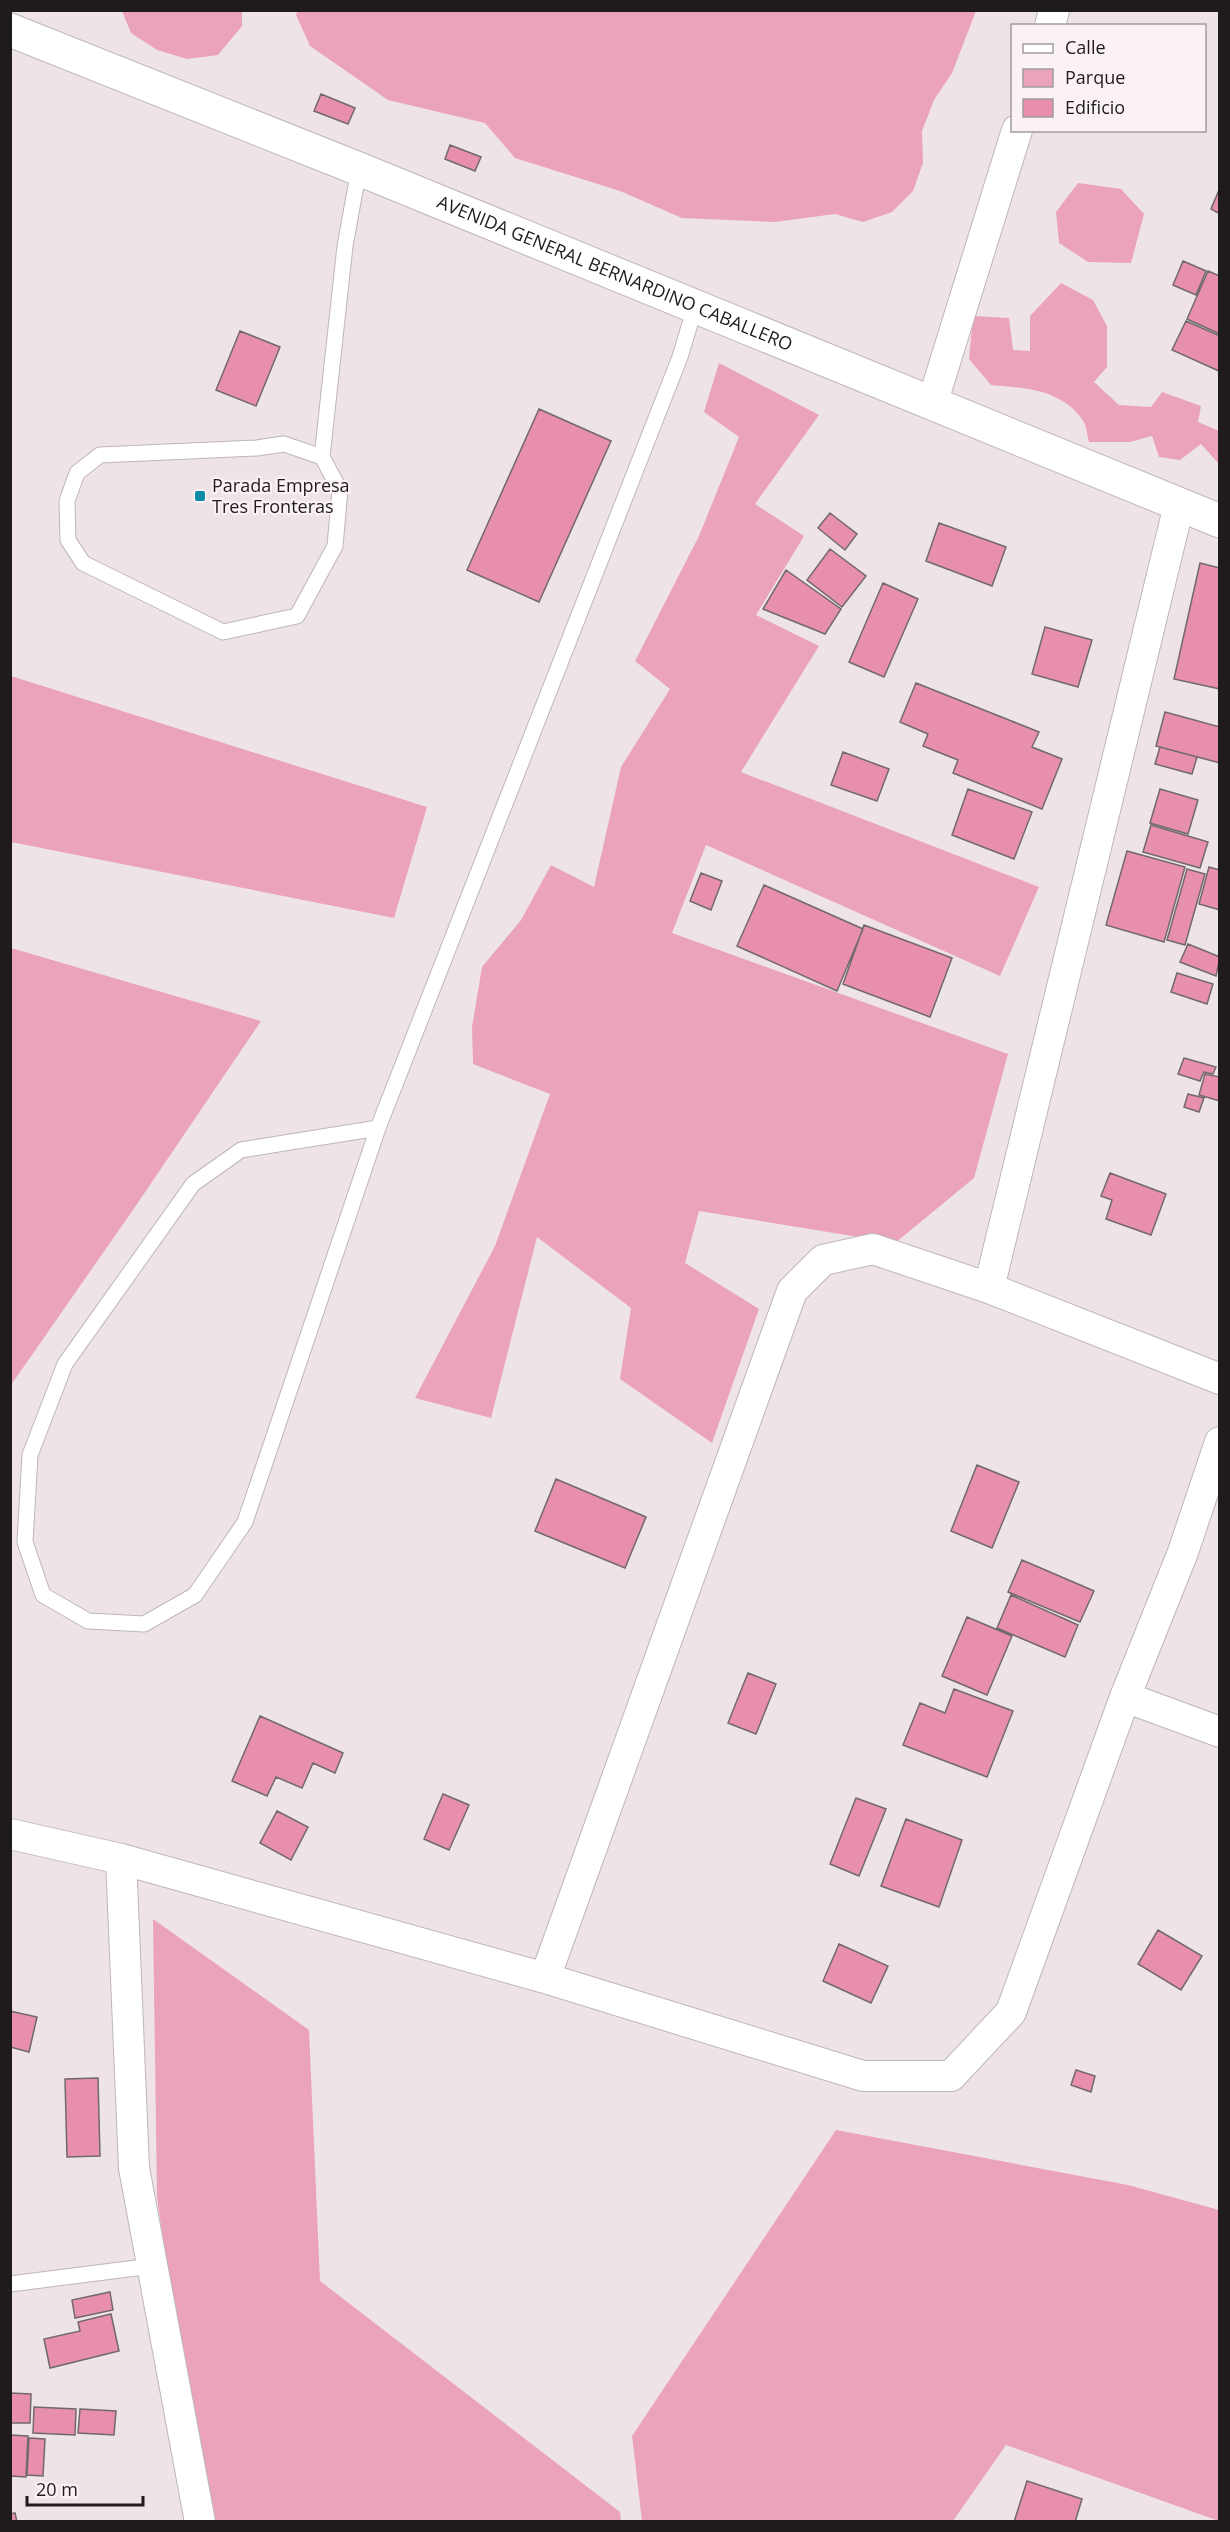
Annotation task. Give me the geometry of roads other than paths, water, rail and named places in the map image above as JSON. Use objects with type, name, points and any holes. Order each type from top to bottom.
[{"type":"main road","name":"AVENIDA GENERAL BERNARDINO CABALLERO","points":[[10,30],[359,169],[1220,521]]},
{"type":"street","points":[[932,404],[1016,132]]},
{"type":"street","points":[[989,1288],[1179,505]]},
{"type":"street","points":[[545,1978],[792,1291],[823,1260],[873,1249],[989,1288],[1220,1379]]},
{"type":"street","points":[[10,1834],[121,1859],[545,1978],[863,2076],[951,2076],[1011,2012],[1125,1697],[1183,1552],[1220,1442]]},
{"type":"street","points":[[1125,1697],[1220,1732]]},
{"type":"street","points":[[121,1859],[134,2168],[200,2522]]},
{"type":"lane","points":[[321,457],[284,444],[257,448],[100,455],[77,473],[67,501],[68,540],[83,563],[223,632],[297,616],[335,546],[340,490],[321,457],[345,246],[359,169]]},
{"type":"lane","points":[[378,1128],[241,1150],[193,1184],[65,1364],[30,1455],[25,1542],[43,1595],[88,1621],[144,1624],[195,1595],[245,1522],[378,1128],[676,368],[695,307]]},
{"type":"lane","points":[[10,2284],[152,2266]]},
{"type":"place","name":"Parada Empresa Tres Fronteras","points":[[200,496]]}]
